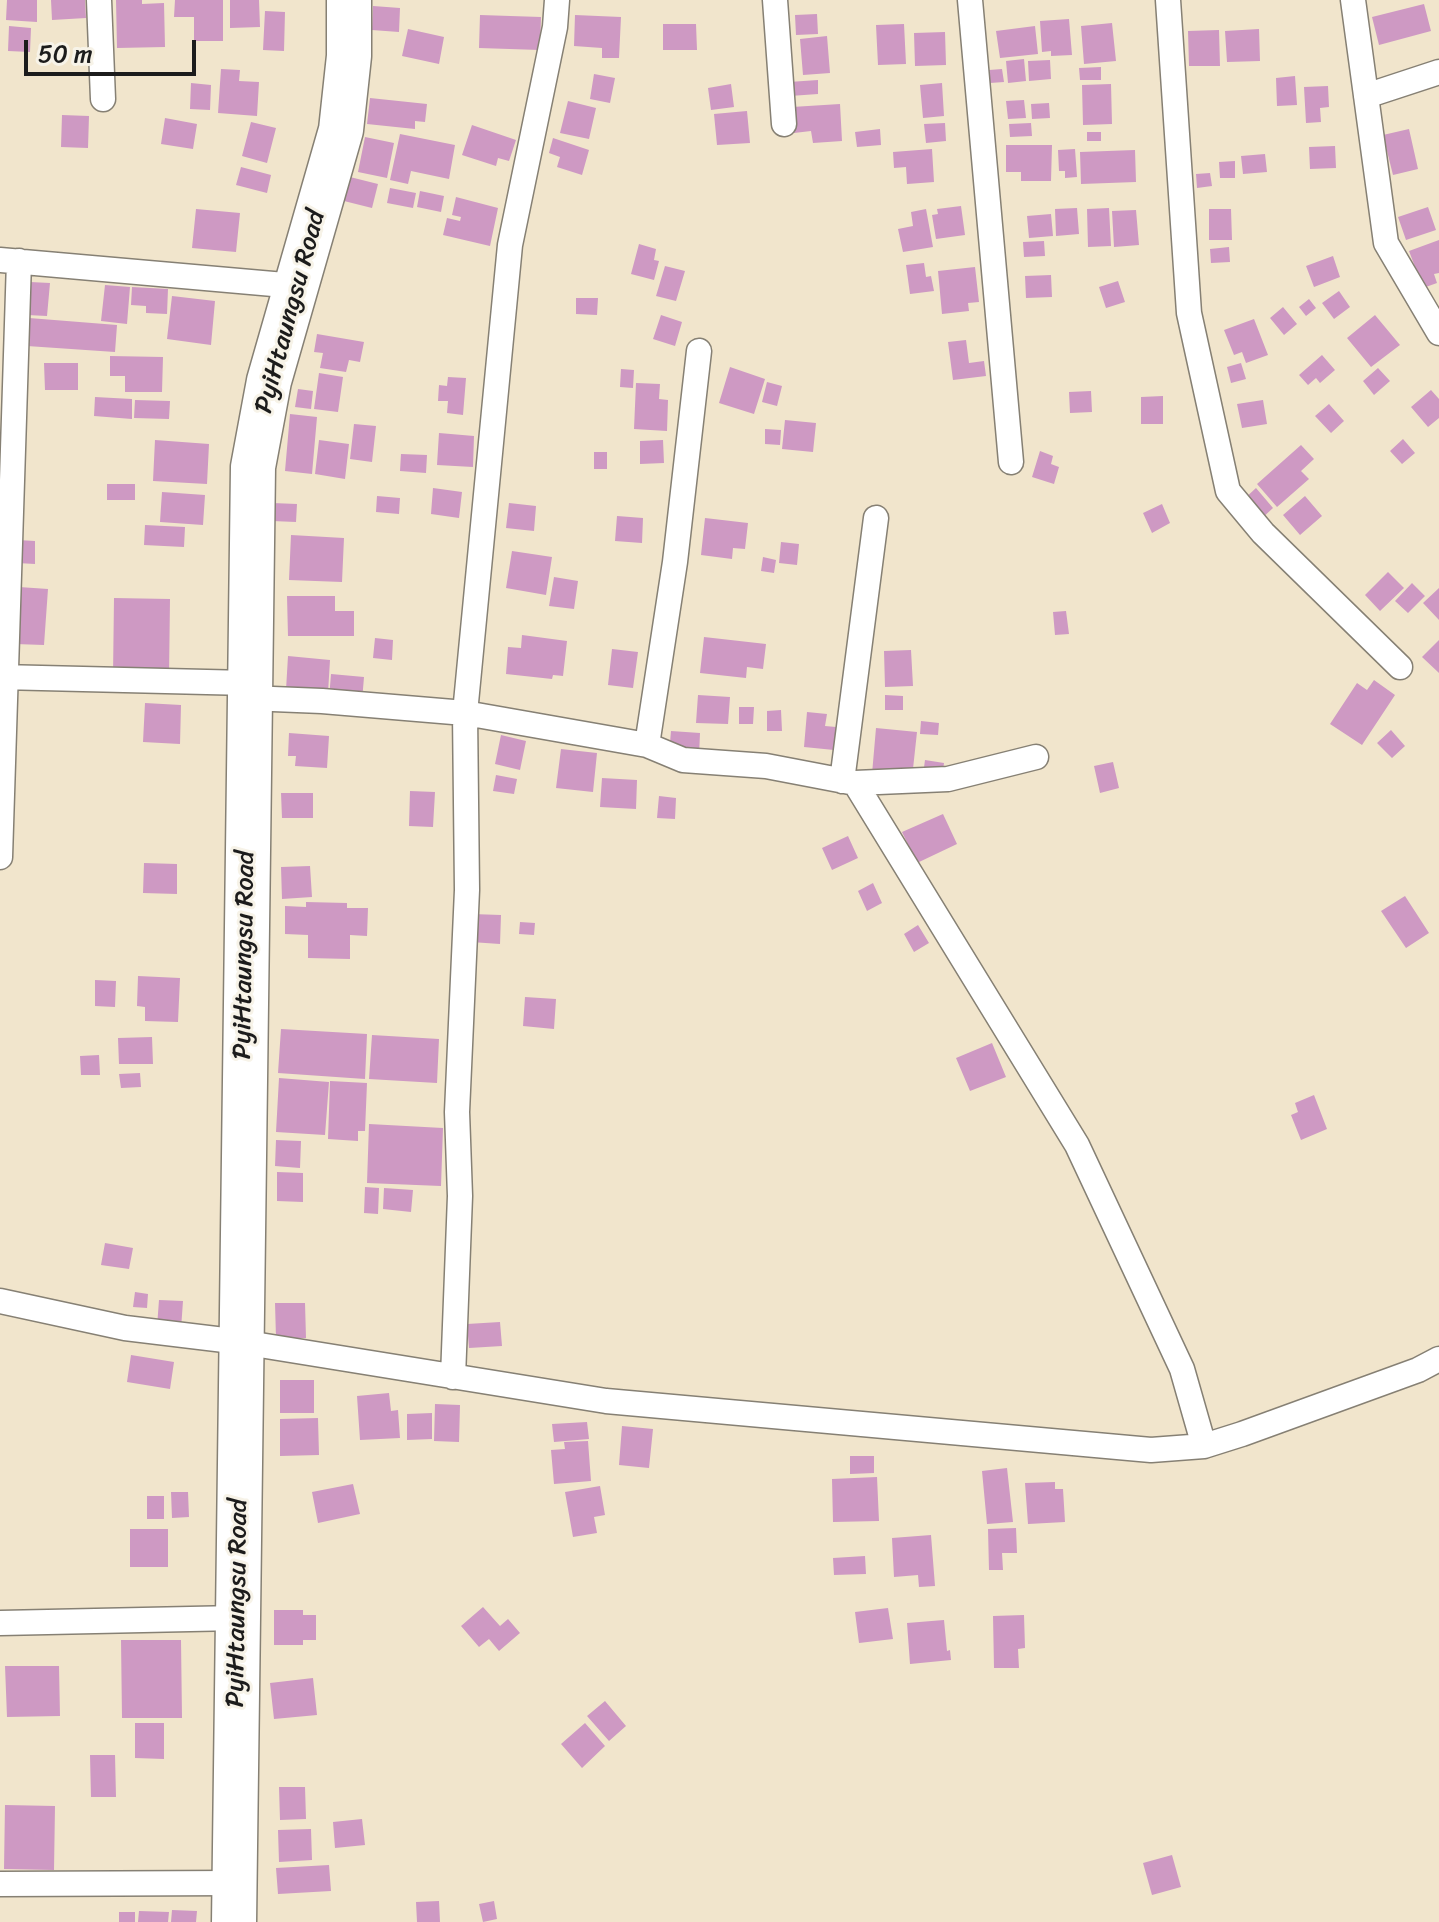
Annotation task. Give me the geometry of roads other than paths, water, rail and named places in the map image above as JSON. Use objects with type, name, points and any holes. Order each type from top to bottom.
[{"type":"highway","name":"PyiHtaungsu Road","points":[[234,1902],[253,467],[269,381],[341,130],[349,56],[349,0]]},
{"type":"street","points":[[99,0],[103,99]]},
{"type":"street","points":[[453,1377],[460,1196],[457,1112],[467,890],[465,713],[510,245],[555,27],[557,0]]},
{"type":"street","points":[[775,0],[784,124]]},
{"type":"street","points":[[970,0],[1011,462]]},
{"type":"street","points":[[1168,0],[1189,313],[1228,491],[1263,533],[1400,667]]},
{"type":"street","points":[[1353,0],[1386,243],[1415,297],[1439,333]]},
{"type":"street","points":[[1366,96],[1439,72]]},
{"type":"street","points":[[0,857],[10,261],[296,286]]},
{"type":"street","points":[[647,745],[675,562],[699,351]]},
{"type":"street","points":[[876,518],[848,782],[1077,1145],[1182,1369],[1204,1446]]},
{"type":"street","points":[[4,677],[248,691],[322,701],[465,713],[647,745],[683,760],[766,766],[848,782],[948,779],[1036,757]]},
{"type":"street","points":[[0,1301],[125,1328],[241,1342],[606,1401],[1151,1450],[1204,1446],[1418,1370],[1439,1359]]},
{"type":"street","points":[[0,1623],[238,1618]]},
{"type":"street","points":[[0,1884],[234,1902]]}]
